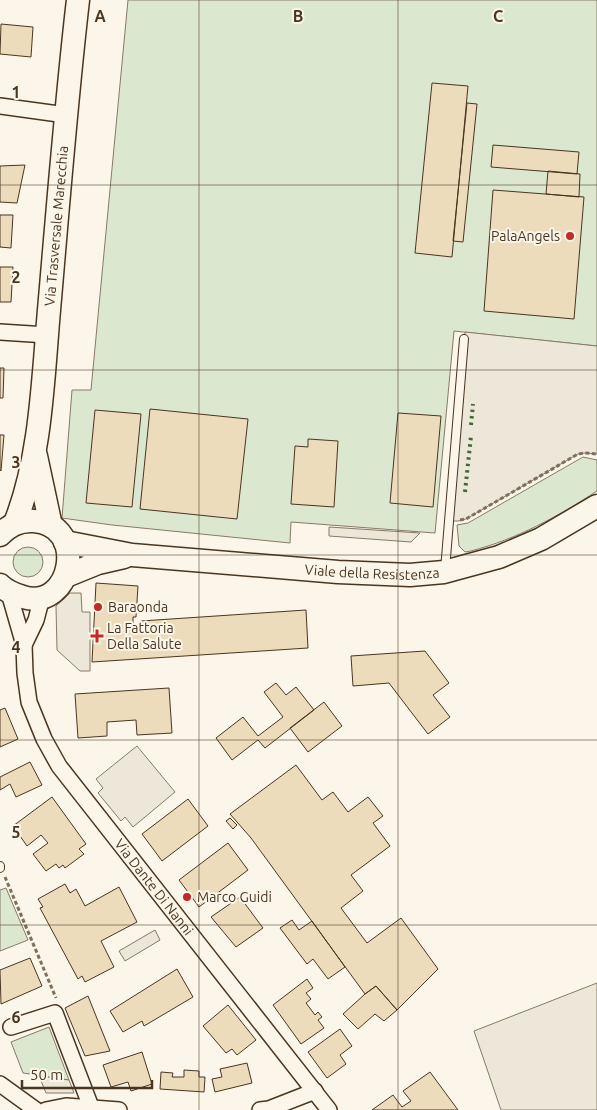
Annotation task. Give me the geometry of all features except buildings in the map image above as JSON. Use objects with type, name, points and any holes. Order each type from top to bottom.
[{"type":"street","name":"Via Trasversale Marecchia","points":[[8,529],[23,499],[35,451],[44,379],[76,6]]},
{"type":"street","points":[[0,106],[66,115]]},
{"type":"street","points":[[0,332],[47,335]]},
{"type":"street","name":"Via Trasversale Marecchia","points":[[35,451],[58,534],[69,553],[69,565],[66,576]]},
{"type":"street","name":"Viale della Resistenza","points":[[8,529],[27,521],[39,522],[58,534],[132,555],[338,572],[410,575],[444,572],[499,557],[532,543],[597,506]]},
{"type":"street","name":"Viale della Resistenza","points":[[66,576],[98,564],[132,555]]},
{"type":"street","points":[[2,587],[30,599],[42,597],[56,589],[66,576]]},
{"type":"street","name":"Via Dante Di Nanni","points":[[2,587],[24,645],[29,702],[44,740],[58,766],[329,1110]]},
{"type":"street","name":"Via Dante Di Nanni","points":[[24,645],[36,620],[42,597]]},
{"type":"street","points":[[11,1027],[55,1013],[91,1107]]},
{"type":"street","points":[[0,1084],[36,1110]]},
{"type":"street","points":[[260,1110],[269,1109],[315,1091]]},
{"type":"street","points":[[46,1110],[66,1106],[119,1110]]},
{"type":"lane","points":[[444,572],[464,340]]},
{"type":"path","points":[[458,521],[466,519],[578,454],[597,454]]},
{"type":"path","points":[[0,867],[59,1007],[55,1013]]},
{"type":"green space","points":[[128,0],[597,0],[597,346],[454,331],[435,533],[291,522],[290,543],[112,525],[62,518],[72,390],[91,390]]},
{"type":"green space","points":[[583,457],[597,460],[597,491],[567,510],[521,534],[471,551],[465,552],[459,546],[457,525],[468,523]]},
{"type":"green space","points":[[28,547],[39,551],[43,562],[39,573],[28,577],[17,573],[13,562],[17,551]]},
{"type":"green space","points":[[6,888],[28,940],[0,951],[0,890]]},
{"type":"green space","points":[[49,1027],[69,1080],[23,1073],[11,1042]]},
{"type":"shaded area","points":[[465,332],[597,346],[597,454],[578,454],[466,519],[449,521]]},
{"type":"shaded area","points":[[329,527],[420,533],[411,542],[329,536]]},
{"type":"shaded area","points":[[70,593],[81,593],[82,612],[90,612],[90,671],[80,671],[57,650],[56,606]]},
{"type":"shaded area","points":[[137,746],[175,792],[133,827],[125,817],[121,821],[98,793],[103,788],[96,779]]},
{"type":"shaded area","points":[[155,930],[160,940],[125,961],[119,951]]},
{"type":"shaded area","points":[[597,983],[597,1110],[501,1110],[474,1031]]},
{"type":"shaded area","points":[[39,1076],[69,1080],[74,1093],[46,1093]]},
{"type":"hedge","points":[[471,425],[473,404]]},
{"type":"hedge","points":[[465,492],[471,436]]},
{"type":"place","name":"PalaAngels","points":[[570,236]]},
{"type":"place","name":"Baraonda","points":[[98,607]]},
{"type":"place","name":"La Fattoria Della Salute","points":[[97,636]]},
{"type":"place","name":"Marco Guidi","points":[[187,897]]}]
